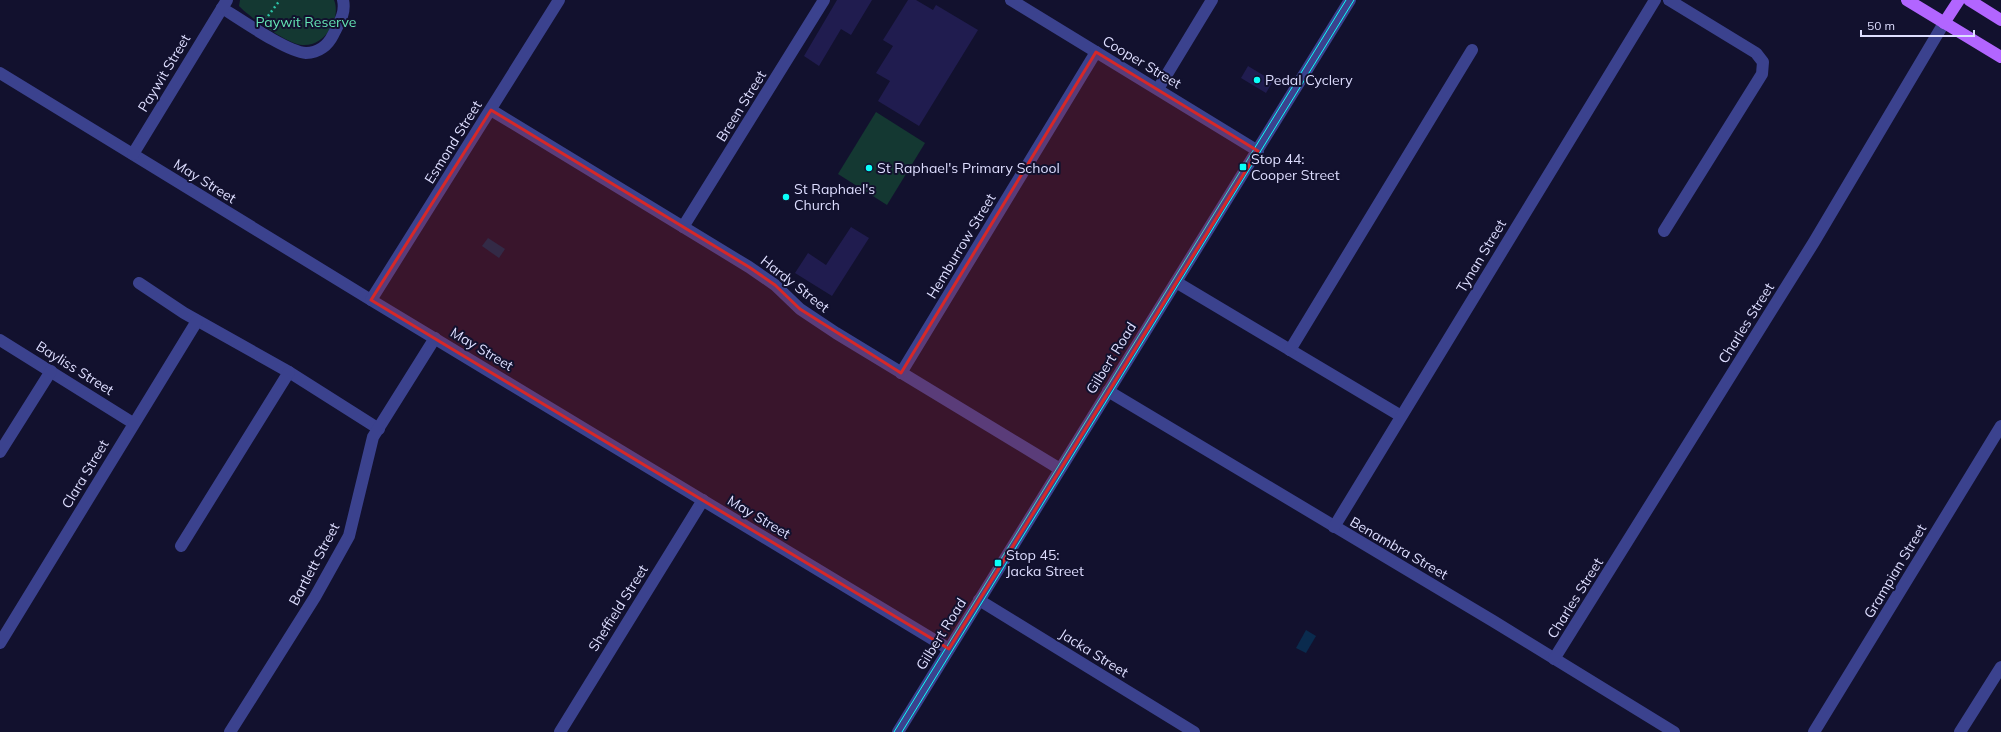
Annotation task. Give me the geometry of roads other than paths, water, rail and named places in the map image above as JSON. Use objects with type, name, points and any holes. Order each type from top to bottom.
[{"type":"main road","points":[[1907,0],[2001,57]]},
{"type":"main road","name":"Charles Street","points":[[1944,23],[1959,0]]},
{"type":"main road","points":[[1969,0],[2001,20]]},
{"type":"street","name":"Paywit Street","points":[[133,154],[224,4],[289,48],[308,53],[321,49],[330,41],[343,14],[343,0]]},
{"type":"street","name":"Esmond Street","points":[[371,300],[559,0]]},
{"type":"street","name":"Breen Street","points":[[683,227],[824,0]]},
{"type":"street","name":"Cooper Street","points":[[1011,0],[1258,151]]},
{"type":"street","points":[[1158,89],[1212,0]]},
{"type":"street","name":"Gilbert Road","points":[[898,732],[1350,0]]},
{"type":"street","name":"Tynan Street","points":[[1334,527],[1655,0]]},
{"type":"street","points":[[1664,231],[1762,74],[1763,62],[1756,53],[1670,0]]},
{"type":"street","name":"Charles Street","points":[[1554,659],[1814,242],[1944,23]]},
{"type":"street","points":[[1290,350],[1472,50]]},
{"type":"street","name":"Hemburrow Street","points":[[901,373],[1096,52]]},
{"type":"street","name":"May Street","points":[[0,73],[371,300],[949,649]]},
{"type":"street","name":"Hardy Street","points":[[490,110],[572,162],[683,227],[775,285],[800,309],[830,329],[1060,469]]},
{"type":"street","points":[[1176,282],[1401,416]]},
{"type":"street","points":[[139,283],[197,321],[289,372],[379,429]]},
{"type":"street","name":"Clara Street","points":[[0,642],[197,321]]},
{"type":"street","name":"Bartlett Street","points":[[230,732],[315,597],[349,536],[373,437],[435,338]]},
{"type":"street","name":"Bayliss Street","points":[[0,340],[133,423]]},
{"type":"street","points":[[0,452],[51,371]]},
{"type":"street","points":[[181,546],[289,372]]},
{"type":"street","name":"Benambra Street","points":[[1108,391],[1674,732]]},
{"type":"street","name":"Grampian Street","points":[[1814,732],[2001,426]]},
{"type":"street","name":"Sheffield Street","points":[[560,732],[703,500]]},
{"type":"street","name":"Jacka Street","points":[[979,600],[1194,732]]},
{"type":"street","points":[[1960,732],[2001,667]]},
{"type":"water","points":[[488,238],[505,249],[499,258],[482,246]]},
{"type":"water","points":[[1306,630],[1316,636],[1306,653],[1296,648]]},
{"type":"tram line","points":[[894,732],[1346,0]]},
{"type":"tram line","points":[[902,732],[1354,0]]},
{"type":"place","name":"Pedal Cyclery","points":[[1257,80]]},
{"type":"place","name":"Stop 44: Cooper Street","points":[[1243,167]]},
{"type":"place","name":"St Raphael's Primary School","points":[[869,168]]},
{"type":"place","name":"St Raphael's Church","points":[[786,197]]},
{"type":"place","name":"Stop 45: Jacka Street","points":[[998,563]]},
{"type":"park label","name":"Paywit Reserve","points":[[306,22]]}]
